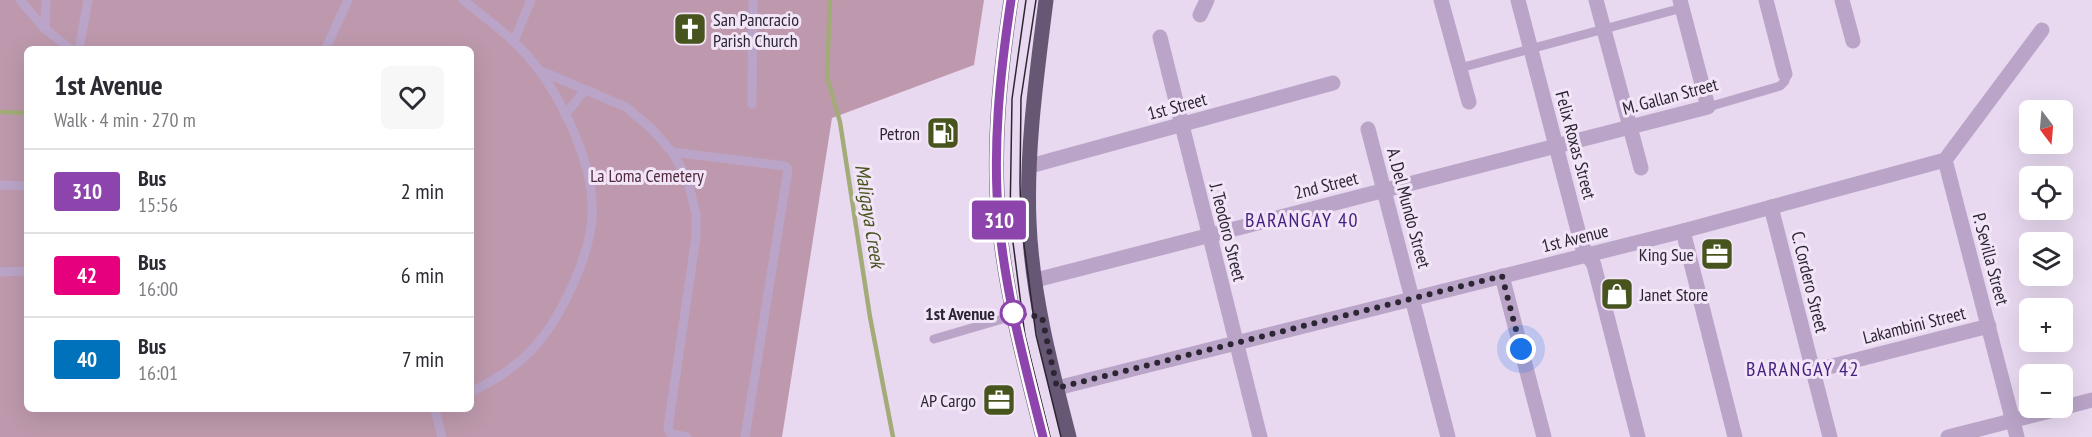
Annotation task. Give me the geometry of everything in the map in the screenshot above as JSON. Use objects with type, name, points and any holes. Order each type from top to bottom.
[{"type":"main road","points":[[1011,0],[1001,69],[996,173],[999,222],[1014,316],[1043,437]]},
{"type":"main road","points":[[1046,0],[1037,74],[1030,166],[1029,223],[1045,335],[1069,437]]},
{"type":"main road","points":[[1038,417],[1063,411]]},
{"type":"street","points":[[1200,15],[1207,0]]},
{"type":"street","points":[[1441,0],[1469,102]]},
{"type":"street","name":"Felix Roxas Street","points":[[1518,0],[1582,246],[1594,265],[1638,437]]},
{"type":"street","points":[[1596,0],[1641,168]]},
{"type":"street","points":[[1766,0],[1785,74]]},
{"type":"street","points":[[1842,0],[1853,41]]},
{"type":"street","points":[[1681,4],[1708,107]]},
{"type":"street","points":[[1944,160],[2042,30]]},
{"type":"street","name":"J. Teodoro Street","points":[[1160,37],[1260,437]]},
{"type":"street","name":"1st Street","points":[[1030,166],[1333,83]]},
{"type":"street","name":"M. Gallan Street","points":[[1556,146],[1708,107]]},
{"type":"street","name":"A. Del Mundo Street","points":[[1368,129],[1448,437]]},
{"type":"street","name":"2nd Street","points":[[1036,280],[1556,146]]},
{"type":"street","name":"1st Avenue","points":[[1057,388],[1683,231],[1944,160]]},
{"type":"street","name":"P. Sevilla Street","points":[[1944,160],[2017,437]]},
{"type":"street","name":"C. Cordero Street","points":[[1771,207],[1830,437]]},
{"type":"street","points":[[1683,231],[1735,437]]},
{"type":"street","points":[[1502,276],[1544,437]]},
{"type":"street","name":"Lakambini Street","points":[[1813,371],[1989,326]]},
{"type":"street","points":[[2073,405],[2092,400]]},
{"type":"street","points":[[1948,437],[2024,418]]},
{"type":"lane","points":[[20,0],[45,29],[67,46]]},
{"type":"lane","points":[[45,29],[46,0]]},
{"type":"lane","points":[[80,46],[88,0]]},
{"type":"lane","points":[[327,46],[348,0]]},
{"type":"lane","points":[[463,0],[514,40],[541,72],[566,114],[576,137],[592,197],[589,242],[584,259],[550,329],[526,357],[500,378],[474,391]]},
{"type":"lane","points":[[514,40],[531,0]]},
{"type":"lane","points":[[752,104],[753,0]]},
{"type":"lane","points":[[1460,68],[1681,4]]},
{"type":"lane","points":[[541,72],[633,111],[672,152],[687,178],[696,214],[696,237],[668,428],[671,434],[687,437]]},
{"type":"lane","name":"M. Gallan Street","points":[[1708,107],[1776,87],[1785,81],[1785,74]]},
{"type":"lane","points":[[566,114],[585,90]]},
{"type":"lane","points":[[672,152],[785,166],[788,169],[745,437]]},
{"type":"lane","points":[[0,185],[24,186]]},
{"type":"lane","points":[[0,272],[24,271]]},
{"type":"lane","points":[[934,339],[1014,316]]},
{"type":"lane","points":[[436,412],[442,437]]},
{"type":"green space","name":"La Loma Cemetery","points":[[0,0],[984,0],[974,65],[832,118],[782,437],[0,437]]},
{"type":"waterway","name":"Maligaya Creek","points":[[830,0],[827,77],[840,122],[870,317],[893,437]]},
{"type":"waterway","points":[[0,112],[24,113]]},
{"type":"tram line","points":[[1026,0],[1012,99],[1010,219],[1025,336],[1050,437]]},
{"type":"tram line","points":[[1036,0],[1021,98],[1021,222],[1036,335],[1061,437]]},
{"type":"bus line","name":"310","points":[[1011,0],[1001,69],[996,173],[999,222],[1014,316],[1043,437]]},
{"type":"place","name":"San Pancracio Parish Church","points":[[690,29]]},
{"type":"place","name":"Petron","points":[[943,133]]},
{"type":"place","name":"King Sue","points":[[1717,254]]},
{"type":"place","name":"Janet Store","points":[[1617,294]]},
{"type":"place","name":"1st Avenue","points":[[1013,313]]},
{"type":"place","name":"AP Cargo","points":[[999,400]]},
{"type":"district","name":"BARANGAY 40","points":[[1302,220]]},
{"type":"district","name":"BARANGAY 42","points":[[1803,369]]},
{"type":"route","points":[[1013,313],[1042,317],[1057,388],[1502,276],[1521,349]]}]
